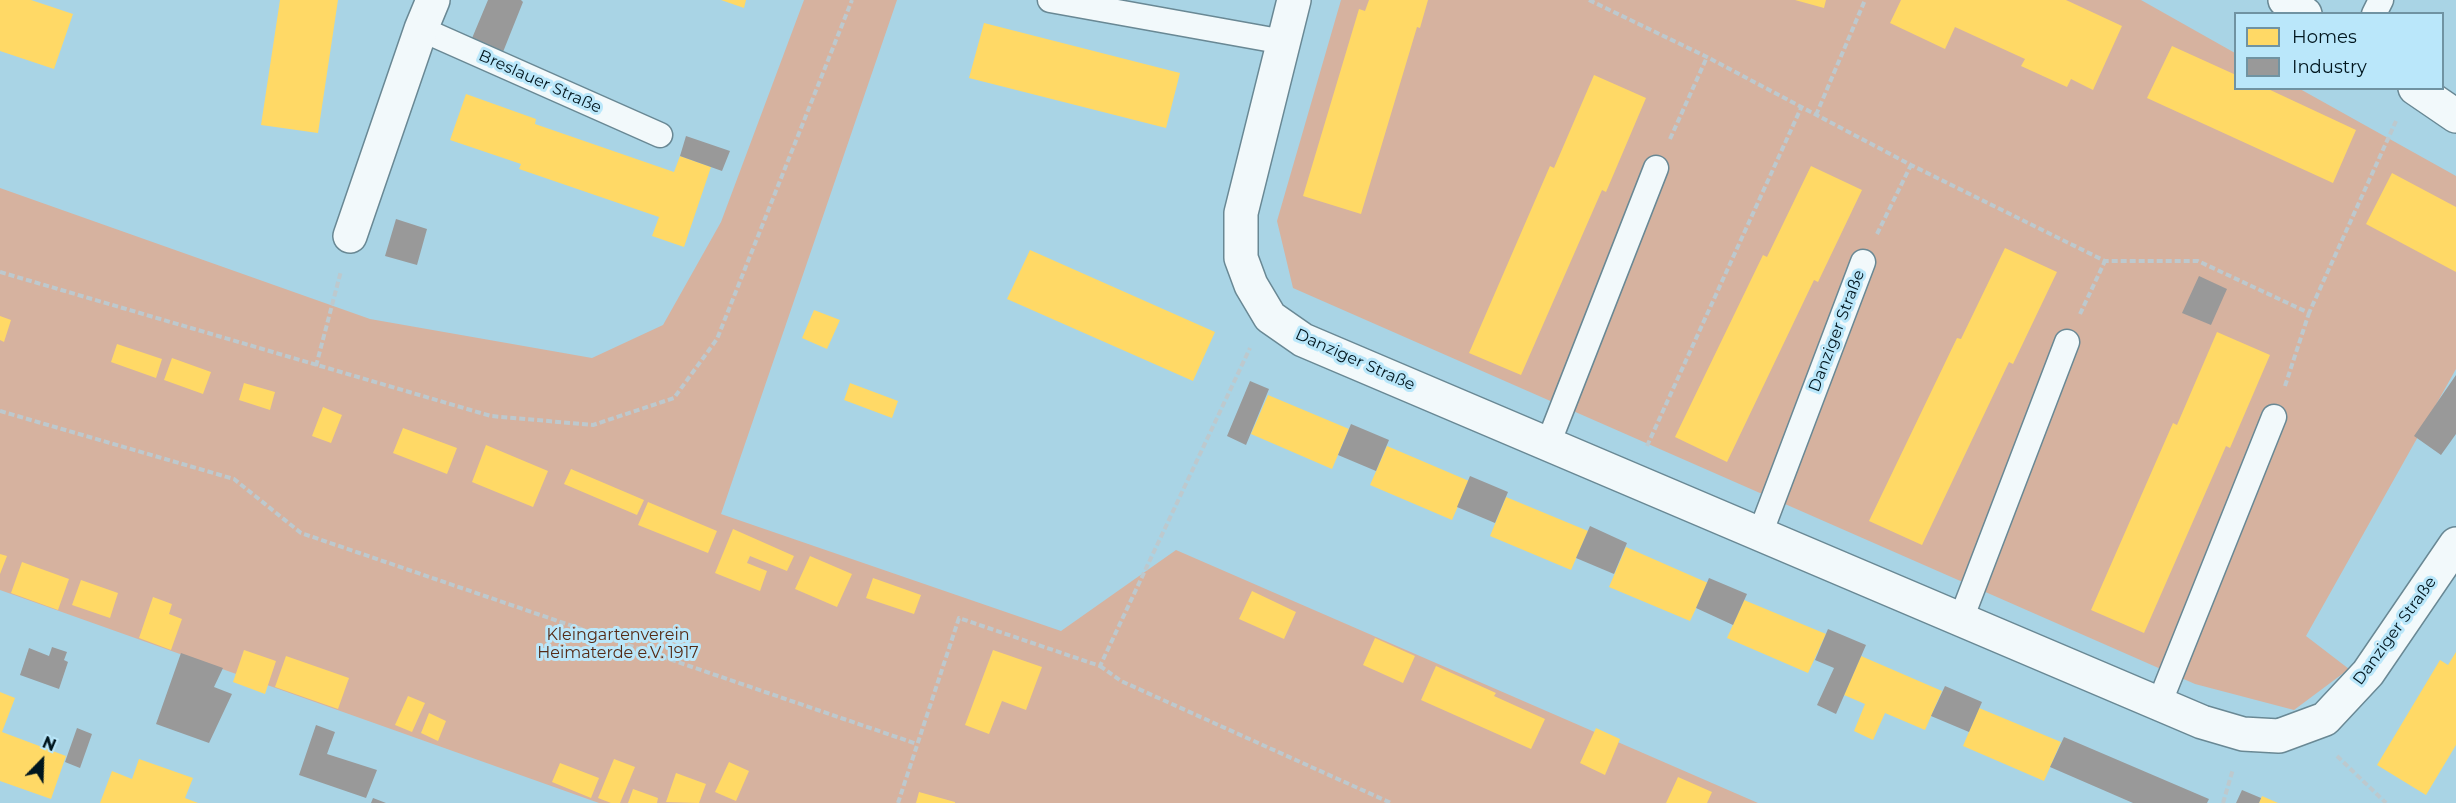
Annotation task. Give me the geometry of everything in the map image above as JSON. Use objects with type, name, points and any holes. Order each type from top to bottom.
[{"type":"street","name":"Danziger Straße","points":[[1294,0],[1241,213],[1241,258],[1251,285],[1270,317],[1304,340],[2159,704],[2202,722],[2243,734],[2279,736],[2325,719],[2368,673],[2456,544]]},
{"type":"street","points":[[2285,0],[2302,12]]},
{"type":"street","name":"Breslauer Straße","points":[[350,236],[427,15]]},
{"type":"street","points":[[2418,90],[2456,116]]},
{"type":"lane","points":[[1050,0],[1284,42]]},
{"type":"lane","name":"Breslauer Straße","points":[[427,15],[660,135]]},
{"type":"lane","points":[[1548,444],[1656,168]]},
{"type":"lane","name":"Danziger Straße","points":[[1760,534],[1863,262]]},
{"type":"lane","points":[[1961,619],[2067,342]]},
{"type":"lane","points":[[2159,704],[2274,417]]},
{"type":"path","points":[[0,272],[490,417],[593,425],[674,398],[717,339],[852,0]]},
{"type":"path","points":[[1589,0],[1707,57],[1911,165],[2105,261],[2198,261],[2309,313]]},
{"type":"path","points":[[1816,116],[1865,0]]},
{"type":"path","points":[[1656,168],[1707,57]]},
{"type":"path","points":[[1632,480],[1801,108]]},
{"type":"path","points":[[2274,417],[2309,313],[2396,121]]},
{"type":"path","points":[[1863,262],[1911,165]]},
{"type":"path","points":[[316,366],[350,236]]},
{"type":"path","points":[[2067,342],[2105,261]]},
{"type":"path","points":[[1100,666],[1250,349],[1270,317]]},
{"type":"path","points":[[0,411],[234,479],[301,533],[917,744]]},
{"type":"path","points":[[897,803],[958,618],[1100,666],[1121,681],[1391,803]]},
{"type":"path","points":[[2306,726],[2386,803]]},
{"type":"green space","name":"Kleingartenverein Heimaterde e.V. 1917","points":[[804,0],[897,0],[721,514],[1061,631],[1176,550],[1758,803],[599,803],[0,590],[0,188],[370,319],[592,358],[663,325],[721,222]]},
{"type":"green space","points":[[1341,0],[2141,0],[2234,52],[2234,90],[2302,90],[2456,176],[2456,369],[2306,636],[2349,669],[2294,710],[2195,684],[1293,288],[1277,221]]},
{"type":"building: Homes","points":[[0,0],[31,0],[73,14],[54,69],[0,51]]},
{"type":"building: Homes","points":[[280,0],[338,0],[318,133],[261,125]]},
{"type":"building: Homes","points":[[721,0],[746,0],[744,8]]},
{"type":"building: Homes","points":[[1369,0],[1428,0],[1420,28],[1417,27],[1361,214],[1303,196],[1359,9],[1365,11]]},
{"type":"building: Homes","points":[[1795,0],[1826,0],[1824,8]]},
{"type":"building: Homes","points":[[1901,0],[2066,0],[2122,26],[2093,90],[2071,79],[2067,87],[2021,66],[2025,59],[1955,27],[1945,49],[1890,23]]},
{"type":"building: Homes","points":[[984,23],[1180,73],[1166,128],[969,78]]},
{"type":"building: Homes","points":[[2172,46],[2234,74],[2234,90],[2270,90],[2356,130],[2333,183],[2147,98]]},
{"type":"building: Homes","points":[[1594,75],[1646,98],[1606,192],[1602,190],[1521,375],[1469,353],[1550,166],[1554,168]]},
{"type":"building: Homes","points":[[466,94],[536,119],[535,124],[674,172],[680,156],[711,167],[684,247],[652,236],[659,217],[519,169],[521,164],[450,140]]},
{"type":"building: Homes","points":[[1811,166],[1862,190],[1818,282],[1814,280],[1727,462],[1675,437],[1763,255],[1767,257]]},
{"type":"building: Homes","points":[[2392,173],[2456,207],[2456,272],[2366,224]]},
{"type":"building: Homes","points":[[2005,248],[2057,272],[2013,364],[2009,362],[1922,545],[1869,521],[1957,338],[1961,339]]},
{"type":"building: Homes","points":[[1030,250],[1215,332],[1193,381],[1007,299]]},
{"type":"building: Homes","points":[[814,310],[840,320],[827,349],[802,338]]},
{"type":"building: Homes","points":[[0,316],[11,320],[4,342],[0,340]]},
{"type":"building: Homes","points":[[2217,332],[2270,355],[2230,448],[2226,446],[2144,633],[2091,610],[2173,423],[2177,425]]},
{"type":"building: Homes","points":[[117,344],[162,359],[156,378],[111,362]]},
{"type":"building: Homes","points":[[172,358],[211,372],[203,394],[164,380]]},
{"type":"building: Homes","points":[[244,383],[275,392],[270,410],[239,400]]},
{"type":"building: Homes","points":[[850,383],[898,401],[892,418],[844,400]]},
{"type":"building: Homes","points":[[1268,395],[1349,429],[1332,469],[1251,434]]},
{"type":"building: Homes","points":[[323,407],[342,415],[331,443],[312,436]]},
{"type":"building: Homes","points":[[403,428],[457,448],[447,474],[393,453]]},
{"type":"building: Homes","points":[[486,445],[548,471],[533,507],[472,482]]},
{"type":"building: Homes","points":[[1387,446],[1469,481],[1452,520],[1370,485]]},
{"type":"building: Homes","points":[[571,469],[644,500],[637,515],[564,484]]},
{"type":"building: Homes","points":[[1506,497],[1588,531],[1571,570],[1490,536]]},
{"type":"building: Homes","points":[[648,502],[717,531],[708,553],[638,525]]},
{"type":"building: Homes","points":[[733,529],[794,556],[787,571],[750,556],[747,563],[767,571],[760,591],[715,573]]},
{"type":"building: Homes","points":[[1626,547],[1708,583],[1690,621],[1609,587]]},
{"type":"building: Homes","points":[[0,554],[7,556],[0,574]]},
{"type":"building: Homes","points":[[810,556],[852,574],[837,607],[795,589]]},
{"type":"building: Homes","points":[[22,562],[69,579],[58,610],[11,593]]},
{"type":"building: Homes","points":[[873,578],[921,595],[914,614],[866,598]]},
{"type":"building: Homes","points":[[81,580],[118,593],[110,618],[72,605]]},
{"type":"building: Homes","points":[[1252,591],[1296,612],[1284,639],[1239,619]]},
{"type":"building: Homes","points":[[153,597],[172,604],[169,614],[182,619],[171,650],[139,638]]},
{"type":"building: Homes","points":[[1744,600],[1826,634],[1808,673],[1727,638]]},
{"type":"building: Homes","points":[[1375,638],[1415,656],[1403,683],[1363,665]]},
{"type":"building: Homes","points":[[244,650],[276,661],[265,694],[233,682]]},
{"type":"building: Homes","points":[[993,650],[1042,667],[1026,710],[1002,701],[989,734],[965,725]]},
{"type":"building: Homes","points":[[2456,652],[2456,745],[2426,795],[2377,765],[2440,660],[2448,665]]},
{"type":"building: Homes","points":[[286,656],[349,678],[338,709],[275,687]]},
{"type":"building: Homes","points":[[1861,656],[1942,691],[1925,730],[1885,713],[1873,740],[1854,731],[1865,704],[1844,695]]},
{"type":"building: Homes","points":[[1436,666],[1496,693],[1494,696],[1545,719],[1531,749],[1421,700]]},
{"type":"building: Homes","points":[[0,692],[15,698],[2,732],[66,756],[51,799],[0,781]]},
{"type":"building: Homes","points":[[408,696],[425,703],[412,732],[395,725]]},
{"type":"building: Homes","points":[[1979,708],[2061,742],[2044,781],[1963,746]]},
{"type":"building: Homes","points":[[429,713],[446,721],[438,741],[421,733]]},
{"type":"building: Homes","points":[[1596,728],[1620,739],[1605,775],[1580,763]]},
{"type":"building: Homes","points":[[139,759],[193,778],[185,798],[198,803],[100,803],[112,771],[132,779]]},
{"type":"building: Homes","points":[[614,759],[635,767],[620,803],[611,803],[598,798]]},
{"type":"building: Homes","points":[[729,762],[749,771],[736,801],[715,792]]},
{"type":"building: Homes","points":[[560,763],[599,778],[591,798],[552,782]]},
{"type":"building: Homes","points":[[676,773],[706,784],[699,803],[666,802]]},
{"type":"building: Homes","points":[[1678,777],[1712,792],[1707,803],[1666,803]]},
{"type":"building: Homes","points":[[633,789],[658,798],[657,803],[628,803]]},
{"type":"building: Homes","points":[[919,792],[955,802],[955,803],[916,803]]},
{"type":"building: Homes","points":[[2262,796],[2278,803],[2259,803]]},
{"type":"building: Industry","points":[[488,0],[521,0],[523,2],[501,57],[470,43]]},
{"type":"building: Industry","points":[[686,136],[730,151],[722,171],[680,156]]},
{"type":"building: Industry","points":[[396,219],[427,229],[417,265],[385,256]]},
{"type":"building: Industry","points":[[2199,276],[2227,289],[2211,325],[2182,313]]},
{"type":"building: Industry","points":[[2456,375],[2456,434],[2441,455],[2414,436]]},
{"type":"building: Industry","points":[[1250,381],[1269,389],[1246,445],[1227,436]]},
{"type":"building: Industry","points":[[1351,424],[1389,440],[1376,471],[1338,455]]},
{"type":"building: Industry","points":[[1470,476],[1508,492],[1495,523],[1457,507]]},
{"type":"building: Industry","points":[[1590,526],[1627,543],[1614,574],[1576,558]]},
{"type":"building: Industry","points":[[1709,578],[1747,594],[1733,625],[1696,608]]},
{"type":"building: Industry","points":[[1828,629],[1866,645],[1836,714],[1817,705],[1834,668],[1815,660]]},
{"type":"building: Industry","points":[[52,647],[67,652],[64,660],[68,662],[59,689],[20,675],[29,648],[49,656]]},
{"type":"building: Industry","points":[[181,653],[223,668],[214,687],[232,694],[209,743],[156,724]]},
{"type":"building: Industry","points":[[1945,686],[1982,702],[1969,732],[1931,716]]},
{"type":"building: Industry","points":[[316,725],[335,732],[327,754],[377,770],[366,798],[299,775]]},
{"type":"building: Industry","points":[[77,728],[92,734],[80,768],[65,762]]},
{"type":"building: Industry","points":[[2064,737],[2209,799],[2207,803],[2133,803],[2050,767]]},
{"type":"building: Industry","points":[[2242,790],[2261,798],[2259,803],[2236,803]]},
{"type":"building: Industry","points":[[373,798],[386,803],[371,803]]}]
